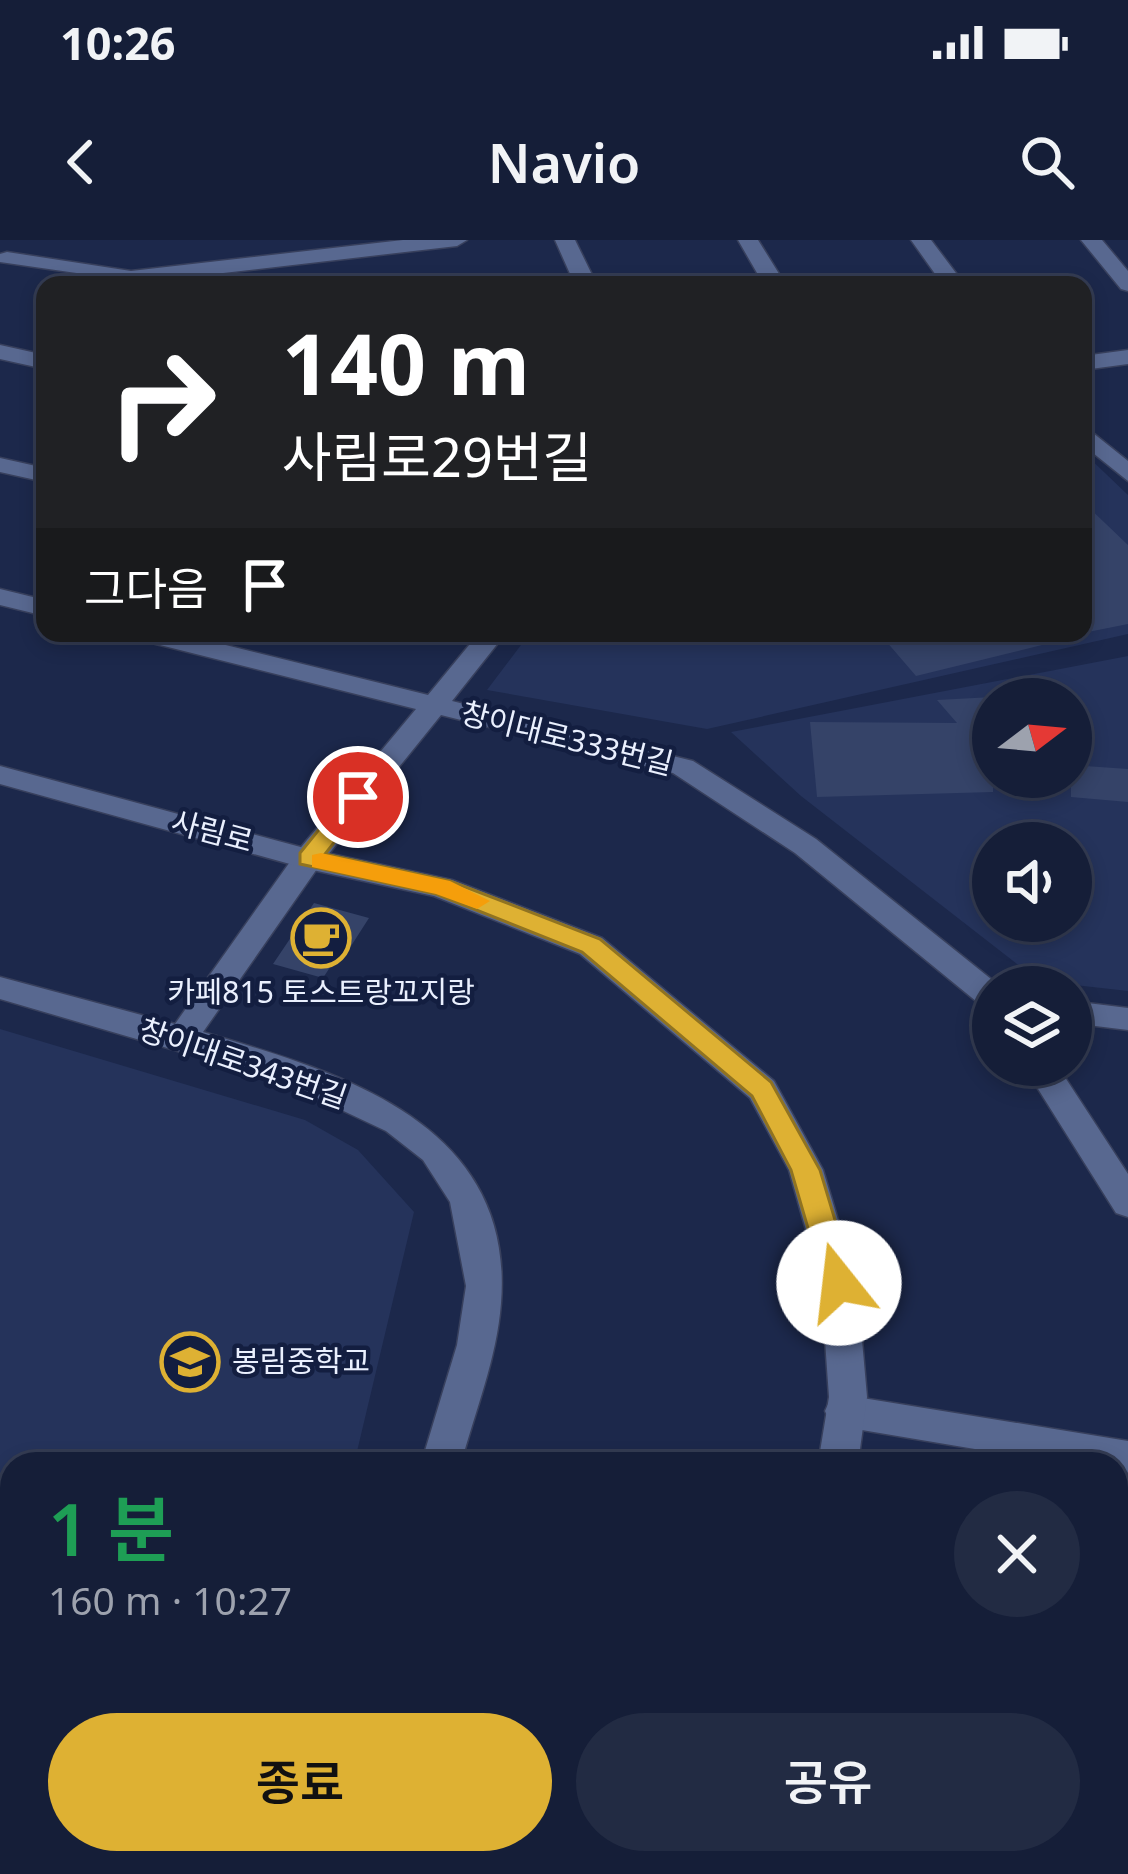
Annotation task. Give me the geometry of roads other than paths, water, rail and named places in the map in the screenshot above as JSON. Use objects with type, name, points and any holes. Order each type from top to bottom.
[{"type":"street","points":[[143,276],[457,240]]},
{"type":"street","points":[[566,240],[582,276]]},
{"type":"street","points":[[748,240],[770,276]]},
{"type":"street","points":[[921,240],[947,276]]},
{"type":"street","points":[[1091,240],[1128,285]]},
{"type":"street","points":[[8,256],[128,276]]},
{"type":"street","points":[[0,352],[36,360]]},
{"type":"street","points":[[1092,362],[1128,357]]},
{"type":"street","points":[[1092,440],[1128,474]]},
{"type":"street","points":[[0,465],[36,474]]},
{"type":"street","points":[[0,597],[36,606]]},
{"type":"street","name":"창이대로333번길","points":[[182,642],[683,767],[754,808],[859,884],[972,980]]},
{"type":"street","points":[[180,1041],[308,859],[485,642]]},
{"type":"street","name":"사림로","points":[[0,775],[308,859],[442,887],[591,946],[762,1090],[806,1170],[839,1283],[844,1412],[839,1452]]},
{"type":"street","name":"창이대로343번길","points":[[0,988],[315,1082],[382,1114],[437,1152],[466,1204],[480,1244],[483,1304],[444,1452]]},
{"type":"street","points":[[1092,1014],[1128,1018]]},
{"type":"street","points":[[1053,1086],[1128,1203]]},
{"type":"street","points":[[844,1412],[1091,1452]]},
{"type":"place","name":"카페815 토스트랑꼬지랑","points":[[321,938]]},
{"type":"place","name":"봉림중학교","points":[[190,1362]]}]
